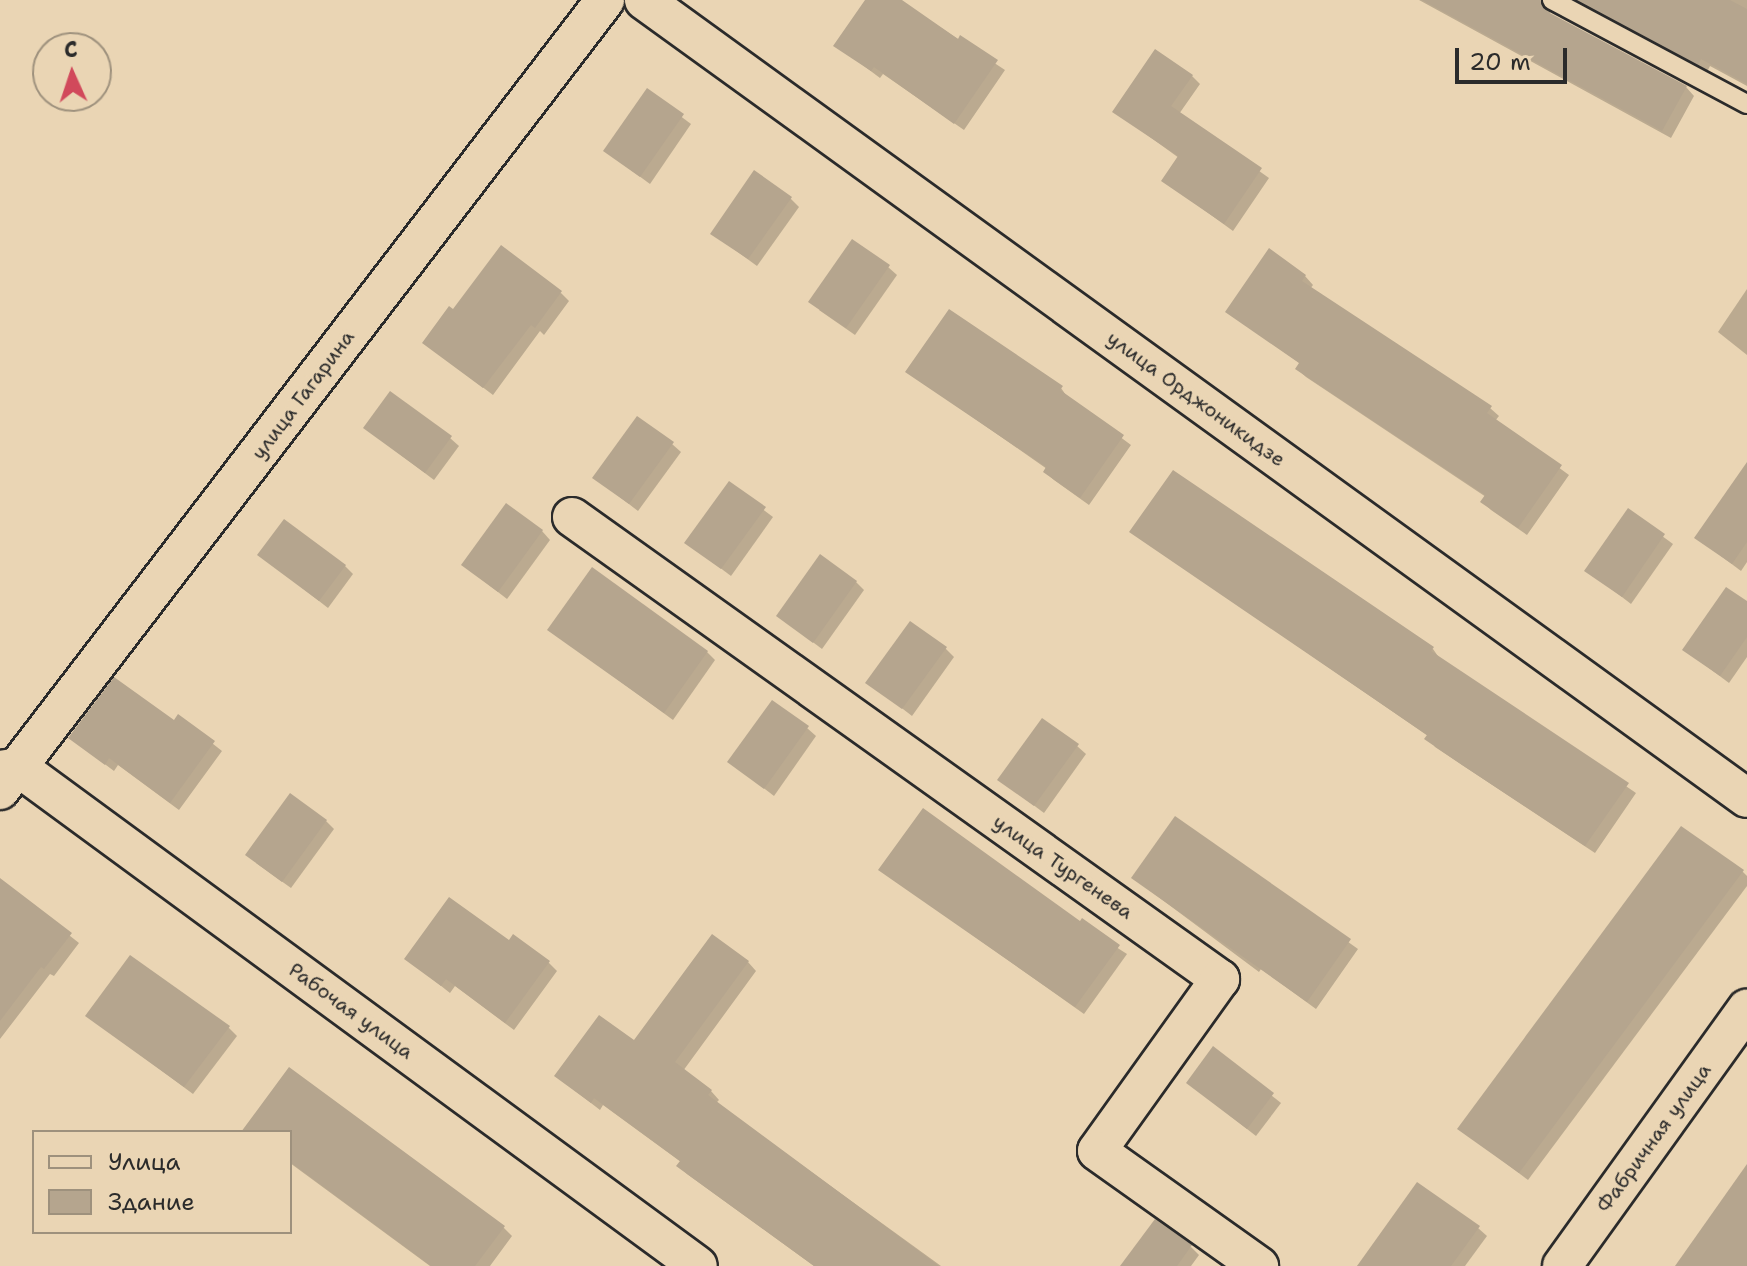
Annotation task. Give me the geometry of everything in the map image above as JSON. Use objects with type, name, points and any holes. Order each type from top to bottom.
[{"type":"street","name":"улица Гагарина","points":[[6,775],[605,0]]},
{"type":"street","name":"улица Орджоникидзе","points":[[644,0],[1747,798]]},
{"type":"street","name":"улица Тургенева","points":[[572,517],[1220,979],[1097,1151],[1259,1266]]},
{"type":"street","name":"Рабочая улица","points":[[6,775],[698,1266]]},
{"type":"street","name":"Фабричная улица","points":[[1562,1266],[1747,1009]]},
{"type":"lane","points":[[1552,0],[1747,104]]},
{"type":"building","points":[[865,0],[902,0],[958,39],[960,35],[998,60],[954,124],[874,67],[871,71],[833,46]]},
{"type":"building","points":[[1422,0],[1540,0],[1546,11],[1687,86],[1662,131]]},
{"type":"building","points":[[1578,0],[1730,0],[1747,9],[1747,84],[1701,59],[1698,65]]},
{"type":"building","points":[[1155,49],[1193,75],[1171,106],[1262,168],[1224,224],[1161,181],[1178,156],[1112,112]]},
{"type":"building","points":[[647,88],[684,114],[640,177],[603,151]]},
{"type":"building","points":[[754,170],[792,197],[748,259],[710,234]]},
{"type":"building","points":[[852,239],[890,265],[846,328],[808,302]]},
{"type":"building","points":[[501,245],[562,291],[535,328],[531,325],[483,388],[422,343],[449,306],[453,309]]},
{"type":"building","points":[[1269,248],[1306,275],[1302,281],[1492,406],[1487,413],[1562,465],[1518,528],[1480,502],[1485,495],[1295,369],[1299,363],[1225,312]]},
{"type":"building","points":[[949,309],[1063,386],[1060,390],[1124,435],[1080,498],[1043,472],[1046,467],[905,372]]},
{"type":"building","points":[[390,391],[452,436],[425,473],[363,428]]},
{"type":"building","points":[[637,416],[674,442],[629,504],[592,478]]},
{"type":"building","points":[[1747,462],[1747,542],[1732,564],[1694,538]]},
{"type":"building","points":[[1173,470],[1434,647],[1431,651],[1629,783],[1585,846],[1424,739],[1427,735],[1129,532]]},
{"type":"building","points":[[729,481],[766,507],[721,569],[684,543]]},
{"type":"building","points":[[506,503],[543,530],[498,592],[461,565]]},
{"type":"building","points":[[1628,508],[1665,534],[1622,597],[1584,571]]},
{"type":"building","points":[[284,519],[346,565],[319,601],[257,555]]},
{"type":"building","points":[[820,554],[857,581],[813,643],[776,616]]},
{"type":"building","points":[[592,567],[708,651],[664,713],[547,630]]},
{"type":"building","points":[[1726,587],[1747,601],[1747,637],[1720,676],[1682,650]]},
{"type":"building","points":[[910,621],[947,647],[902,709],[865,683]]},
{"type":"building","points":[[114,677],[174,720],[178,714],[215,741],[170,803],[109,758],[105,765],[68,738]]},
{"type":"building","points":[[772,700],[809,726],[764,789],[727,762]]},
{"type":"building","points":[[1042,718],[1079,744],[1034,806],[997,780]]},
{"type":"building","points":[[290,793],[327,820],[282,882],[245,855]]},
{"type":"building","points":[[923,808],[1080,921],[1082,918],[1120,945],[1075,1007],[878,870]]},
{"type":"building","points":[[1175,816],[1351,939],[1307,1002],[1131,878]]},
{"type":"building","points":[[1681,826],[1744,870],[1519,1173],[1457,1129]]},
{"type":"building","points":[[0,878],[72,933],[44,969],[41,967],[0,1021]]},
{"type":"building","points":[[449,897],[509,940],[513,934],[550,961],[505,1023],[446,979],[441,986],[404,959]]},
{"type":"building","points":[[712,934],[749,961],[675,1062],[712,1090],[708,1095],[939,1266],[814,1266],[676,1166],[680,1161],[594,1098],[591,1103],[554,1076],[599,1015],[634,1040]]},
{"type":"building","points":[[130,955],[230,1026],[184,1087],[85,1016]]},
{"type":"building","points":[[1213,1046],[1274,1093],[1247,1129],[1186,1083]]},
{"type":"building","points":[[289,1067],[505,1226],[475,1266],[431,1266],[292,1163],[292,1130],[242,1130]]},
{"type":"building","points":[[1747,1164],[1747,1266],[1675,1266]]},
{"type":"building","points":[[1417,1182],[1480,1226],[1451,1266],[1357,1266]]},
{"type":"building","points":[[1155,1219],[1192,1245],[1177,1266],[1120,1266]]}]
